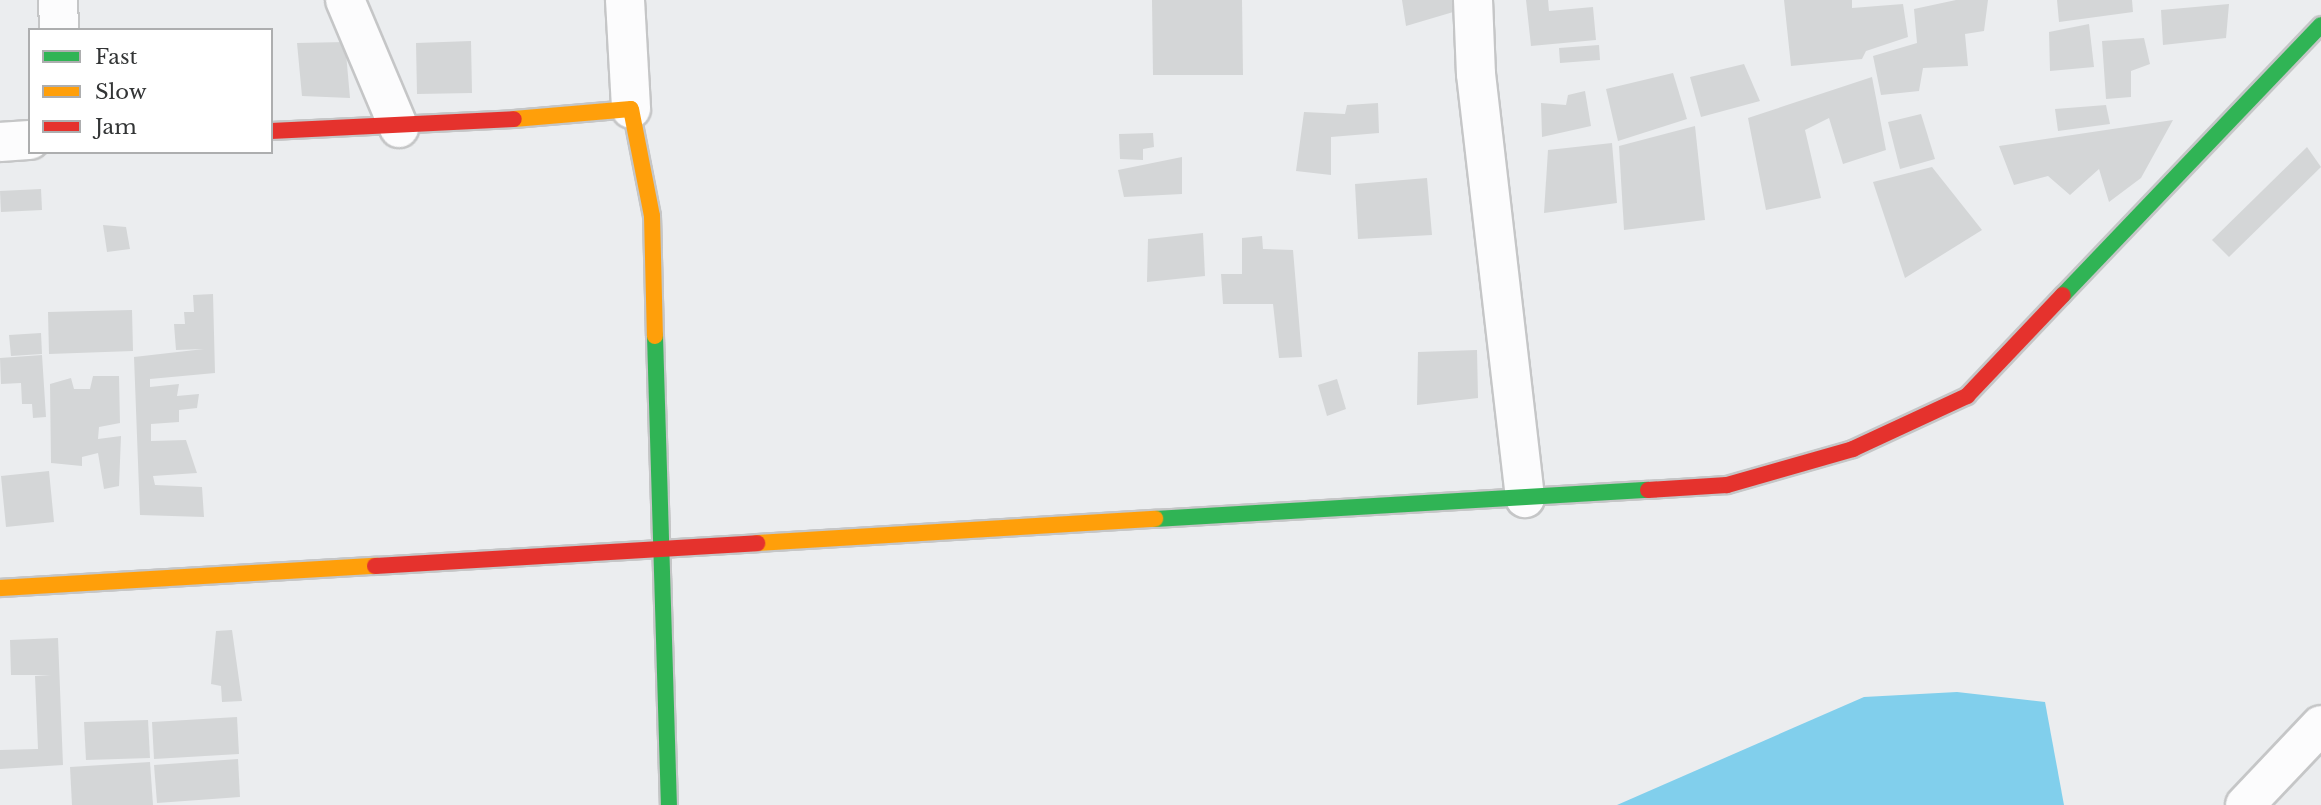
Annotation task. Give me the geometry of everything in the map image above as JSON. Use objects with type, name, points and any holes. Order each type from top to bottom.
[{"type":"street","points":[[58,0],[59,28]]},
{"type":"street","points":[[345,0],[399,128]]},
{"type":"street","points":[[625,0],[631,108],[652,216],[669,805]]},
{"type":"street","points":[[1474,0],[1525,498]]},
{"type":"street","points":[[0,588],[1727,485],[1853,449],[1967,396],[2321,25]]},
{"type":"street","points":[[273,131],[399,128],[631,108]]},
{"type":"street","points":[[0,142],[28,139]]},
{"type":"street","points":[[2245,805],[2321,725]]},
{"type":"water","points":[[1957,692],[2045,702],[2064,805],[1617,805],[1864,697]]},
{"type":"building","points":[[1152,0],[1242,0],[1243,75],[1153,75]]},
{"type":"building","points":[[1402,0],[1458,0],[1460,10],[1406,26]]},
{"type":"building","points":[[1526,0],[1548,0],[1549,11],[1593,7],[1596,40],[1531,46]]},
{"type":"building","points":[[1784,0],[1852,0],[1852,8],[1903,4],[1908,37],[1866,51],[1862,59],[1791,66]]},
{"type":"building","points":[[1956,0],[1988,0],[1984,31],[1965,34],[1968,66],[1923,68],[1919,91],[1881,95],[1873,56],[1917,43],[1914,9]]},
{"type":"building","points":[[2057,0],[2132,0],[2133,12],[2059,22]]},
{"type":"building","points":[[2229,4],[2226,38],[2163,45],[2161,10]]},
{"type":"building","points":[[2089,24],[2094,67],[2050,71],[2049,32]]},
{"type":"building","points":[[2144,38],[2150,64],[2131,71],[2131,97],[2106,99],[2102,41]]},
{"type":"building","points":[[471,41],[472,93],[417,94],[416,43]]},
{"type":"building","points":[[345,42],[350,98],[302,96],[297,43]]},
{"type":"building","points":[[1599,45],[1600,60],[1560,63],[1559,48]]},
{"type":"building","points":[[1744,64],[1760,101],[1701,117],[1690,77]]},
{"type":"building","points":[[1673,73],[1687,119],[1618,141],[1606,89]]},
{"type":"building","points":[[1872,77],[1886,150],[1843,164],[1829,118],[1805,130],[1821,198],[1766,210],[1748,118]]},
{"type":"building","points":[[1585,91],[1591,126],[1542,137],[1541,103],[1566,105],[1568,95]]},
{"type":"building","points":[[1378,103],[1379,133],[1331,137],[1331,175],[1296,171],[1304,112],[1345,114],[1347,105]]},
{"type":"building","points":[[2106,105],[2110,124],[2058,131],[2055,109]]},
{"type":"building","points":[[1921,114],[1935,159],[1900,169],[1888,122]]},
{"type":"building","points":[[2173,120],[2141,178],[2109,202],[2099,169],[2070,195],[2048,176],[2014,185],[1999,146]]},
{"type":"building","points":[[1695,126],[1705,220],[1624,230],[1619,146]]},
{"type":"building","points":[[1153,133],[1154,147],[1143,149],[1143,160],[1120,159],[1119,134]]},
{"type":"building","points":[[1612,143],[1617,203],[1544,213],[1548,150]]},
{"type":"building","points":[[2307,147],[2321,167],[2229,257],[2212,240]]},
{"type":"building","points":[[1182,157],[1182,194],[1124,197],[1118,170]]},
{"type":"building","points":[[1932,167],[1982,230],[1905,278],[1873,182]]},
{"type":"building","points":[[1427,178],[1432,235],[1358,239],[1355,184]]},
{"type":"building","points":[[41,189],[42,210],[1,212],[0,191]]},
{"type":"building","points":[[103,225],[126,227],[130,249],[107,252]]},
{"type":"building","points":[[1203,233],[1205,276],[1147,282],[1148,239]]},
{"type":"building","points":[[1262,236],[1263,249],[1293,250],[1302,357],[1279,358],[1273,304],[1223,304],[1221,274],[1242,274],[1242,238]]},
{"type":"building","points":[[213,294],[215,373],[150,379],[150,387],[179,384],[177,396],[199,394],[197,408],[179,410],[179,422],[151,424],[151,441],[186,440],[197,473],[153,476],[155,485],[202,487],[204,517],[140,515],[134,357],[204,349],[176,350],[174,324],[185,324],[184,312],[194,312],[193,295]]},
{"type":"building","points":[[132,310],[133,351],[49,354],[48,312]]},
{"type":"building","points":[[41,333],[42,354],[11,356],[9,335]]},
{"type":"building","points":[[1477,350],[1478,398],[1417,405],[1418,352]]},
{"type":"building","points":[[42,355],[46,417],[33,418],[32,404],[22,404],[21,383],[1,384],[0,358]]},
{"type":"building","points":[[93,376],[119,376],[120,423],[99,427],[98,439],[121,436],[119,486],[104,489],[98,453],[82,457],[82,466],[51,463],[50,384],[71,378],[74,389],[90,389]]},
{"type":"building","points":[[1337,379],[1346,409],[1327,416],[1318,385]]},
{"type":"building","points":[[49,471],[54,522],[6,527],[1,476]]},
{"type":"building","points":[[232,630],[242,701],[222,702],[221,686],[211,684],[216,631]]},
{"type":"building","points":[[58,638],[63,765],[0,769],[0,750],[38,749],[35,676],[51,675],[11,675],[10,640]]},
{"type":"building","points":[[237,717],[239,754],[154,759],[152,722]]},
{"type":"building","points":[[148,720],[150,758],[86,760],[84,722]]},
{"type":"building","points":[[238,759],[240,797],[157,803],[154,765]]},
{"type":"building","points":[[150,762],[153,805],[72,805],[70,767]]},
{"type":"traffic: fast","points":[[2063,295],[2321,25]]},
{"type":"traffic: fast","points":[[655,336],[669,805]]},
{"type":"traffic: fast","points":[[1155,519],[1648,490]]},
{"type":"traffic: slow","points":[[514,119],[631,109],[652,216],[655,336]]},
{"type":"traffic: slow","points":[[757,543],[1155,519]]},
{"type":"traffic: slow","points":[[0,588],[375,566]]},
{"type":"traffic: jam","points":[[273,131],[514,119]]},
{"type":"traffic: jam","points":[[1648,490],[1727,485],[1853,449],[1967,396],[2063,295]]},
{"type":"traffic: jam","points":[[375,566],[757,543]]}]
